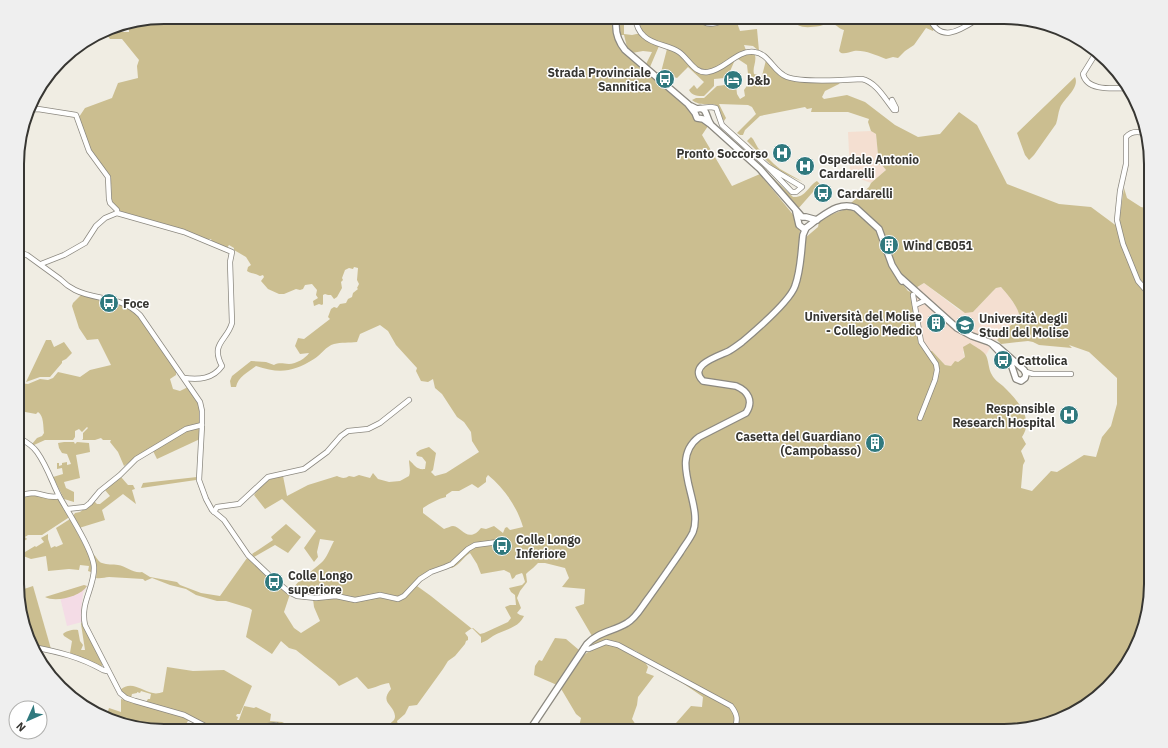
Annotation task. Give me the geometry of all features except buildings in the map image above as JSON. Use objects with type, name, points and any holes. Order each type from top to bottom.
[{"type":"main road","points":[[534,724],[584,648],[594,637],[626,624],[635,616],[664,577],[692,534],[695,524],[685,462],[687,452],[696,439],[741,416],[748,410],[750,404],[748,396],[743,389],[736,386],[703,381],[699,375],[699,369],[704,363],[729,351],[741,343],[791,294],[797,280],[803,235],[796,212],[760,169],[710,124],[705,116],[704,110],[698,110],[688,104],[638,61],[621,44],[618,39],[616,24]]},
{"type":"main road","points":[[698,110],[697,118],[705,116]]},
{"type":"main road","points":[[803,235],[808,227],[832,210],[842,206],[852,206],[856,208],[881,231],[892,264],[900,278],[914,293],[932,306]]},
{"type":"main road","points":[[800,222],[806,217],[808,219],[817,220]]},
{"type":"main road","points":[[808,219],[808,227]]},
{"type":"main road","points":[[800,222],[808,227]]},
{"type":"main road","points":[[914,293],[964,333],[1002,350],[1024,372]]},
{"type":"main road","points":[[992,345],[1011,364],[1016,379],[1021,381],[1024,372]]},
{"type":"main road","points":[[1014,375],[1015,371],[1024,372]]},
{"type":"street","points":[[637,24],[644,37],[680,53],[698,71],[704,73],[714,71],[738,56],[754,52],[764,55],[780,74],[789,78],[799,80],[868,80],[874,85],[894,110],[896,110],[892,100]]},
{"type":"street","points":[[932,24],[941,32],[948,33],[958,31],[970,24]]},
{"type":"street","points":[[1094,57],[1083,74],[1087,82],[1100,88],[1121,88]]},
{"type":"street","points":[[705,116],[711,107]]},
{"type":"street","points":[[698,110],[711,107],[716,108],[722,125],[767,166],[792,192],[796,192],[802,187],[767,166]]},
{"type":"street","points":[[35,109],[76,115],[89,151],[108,177],[109,199],[110,203],[117,210],[117,213]]},
{"type":"street","points":[[1140,132],[1132,132],[1126,137],[1126,164],[1120,191],[1117,220],[1123,244],[1138,281],[1144,288]]},
{"type":"street","points":[[41,264],[64,255],[85,242],[96,226],[105,218],[117,213],[184,232],[232,252],[230,262],[232,323],[219,345],[219,355],[222,366],[209,377],[198,379],[184,378]]},
{"type":"street","points":[[24,254],[41,264],[73,289],[85,294],[107,298],[132,307],[140,315],[200,402],[202,411],[202,425],[198,480],[206,499],[214,512],[224,520],[241,547],[271,577],[289,592],[316,598],[336,596],[355,600],[380,595],[398,599],[404,596],[420,580],[431,572],[445,568],[452,564],[468,548],[474,545],[498,542]]},
{"type":"street","points":[[914,293],[921,342],[936,364],[937,370],[935,380],[920,418]]},
{"type":"street","points":[[915,305],[924,301]]},
{"type":"street","points":[[1024,372],[1034,374],[1071,374]]},
{"type":"street","points":[[214,512],[217,508],[239,504],[268,477],[304,469],[327,452],[341,436],[348,431],[368,429],[380,423],[409,400]]},
{"type":"street","points":[[67,509],[85,507],[100,491],[120,475],[136,459],[186,428],[202,425]]},
{"type":"street","points":[[24,442],[37,452],[45,465],[59,496],[93,561],[93,576],[86,599],[84,618],[85,625],[117,690],[126,698],[184,715],[201,724]]},
{"type":"street","points":[[24,494],[35,493],[51,497],[59,496]]},
{"type":"street","points":[[584,648],[589,649],[606,642],[618,645],[731,706],[736,713],[737,724]]},
{"type":"street","points":[[40,648],[74,656],[108,671]]},
{"type":"shaded area","points":[[164,24],[612,24],[616,38],[627,55],[693,113],[697,120],[702,120],[708,126],[702,135],[732,186],[760,174],[795,217],[800,231],[796,271],[800,273],[805,238],[818,227],[819,222],[830,215],[850,209],[857,212],[875,228],[893,272],[908,291],[911,292],[919,339],[925,351],[932,351],[945,365],[951,366],[955,361],[958,362],[965,357],[963,347],[970,343],[985,354],[993,376],[1022,409],[1026,423],[1022,437],[1026,444],[1021,451],[1025,461],[1023,465],[1021,488],[1032,491],[1051,471],[1057,472],[1084,455],[1096,457],[1102,437],[1111,426],[1117,404],[1117,378],[1089,352],[1069,345],[1072,348],[1039,345],[1028,341],[1001,344],[997,340],[1011,325],[1018,321],[1017,317],[1019,314],[1014,303],[1001,287],[996,288],[973,312],[965,313],[924,283],[914,289],[903,278],[899,273],[890,251],[892,251],[888,239],[886,239],[880,227],[872,218],[851,203],[886,170],[882,165],[879,165],[876,134],[871,131],[868,122],[869,119],[848,112],[811,112],[812,108],[807,109],[805,107],[760,116],[745,130],[743,135],[740,135],[737,133],[756,114],[752,107],[748,105],[719,104],[726,118],[724,121],[717,106],[712,104],[699,104],[692,100],[696,98],[704,98],[717,86],[725,85],[725,78],[714,79],[714,86],[704,96],[693,95],[690,92],[689,90],[694,85],[697,89],[704,82],[688,67],[677,78],[674,77],[669,83],[660,76],[667,49],[659,46],[650,67],[646,64],[652,52],[643,51],[632,53],[627,47],[624,35],[620,35],[619,24],[624,24],[624,34],[632,35],[641,33],[637,24],[738,24],[740,31],[757,29],[759,51],[753,46],[744,45],[747,53],[754,53],[754,74],[762,76],[766,60],[780,75],[792,80],[841,81],[839,84],[825,91],[822,97],[824,99],[847,95],[865,102],[895,125],[918,137],[940,134],[959,112],[977,125],[1007,184],[1059,204],[1091,207],[1118,227],[1124,188],[1127,198],[1144,208],[1144,593],[1137,629],[1130,646],[1109,676],[1082,700],[1066,710],[1049,717],[1031,721],[1013,724],[675,724],[691,706],[702,707],[703,697],[636,651],[609,640],[590,645],[589,644],[593,640],[607,633],[606,629],[592,636],[575,607],[584,604],[585,589],[562,587],[569,578],[565,568],[545,563],[538,563],[526,574],[527,582],[517,598],[521,608],[517,613],[524,616],[518,624],[481,643],[481,637],[472,628],[480,634],[508,622],[511,618],[505,607],[516,605],[515,595],[509,588],[522,585],[525,582],[522,573],[516,575],[512,579],[510,573],[504,570],[481,574],[470,553],[458,565],[452,568],[447,565],[439,568],[436,567],[422,576],[403,595],[398,597],[386,596],[383,593],[356,598],[334,595],[306,596],[291,591],[301,579],[323,561],[334,541],[320,539],[317,552],[318,557],[314,562],[304,548],[316,531],[282,499],[265,509],[254,495],[266,482],[273,478],[283,476],[287,496],[308,485],[337,476],[344,478],[359,475],[370,478],[373,473],[378,479],[389,482],[400,481],[409,476],[409,460],[418,468],[425,469],[426,462],[422,457],[417,456],[416,453],[420,450],[429,447],[436,453],[433,470],[431,472],[435,476],[446,473],[479,452],[472,441],[471,432],[464,422],[457,417],[442,394],[435,388],[433,379],[428,382],[421,381],[416,371],[417,368],[396,345],[388,331],[380,325],[360,334],[357,342],[331,345],[314,359],[293,369],[279,371],[256,366],[239,380],[236,387],[231,387],[230,381],[232,376],[251,361],[266,362],[274,365],[280,363],[292,364],[306,357],[309,353],[300,354],[295,346],[298,338],[304,339],[330,319],[328,317],[331,309],[334,307],[337,308],[340,304],[346,303],[348,299],[352,297],[353,293],[358,289],[358,268],[354,267],[353,269],[349,268],[345,270],[342,278],[343,280],[341,282],[342,288],[337,297],[334,299],[331,295],[325,294],[323,295],[323,304],[314,306],[313,301],[318,298],[316,295],[317,290],[312,284],[305,285],[303,289],[300,290],[296,289],[284,294],[279,294],[268,289],[261,281],[264,277],[263,275],[260,276],[247,271],[248,267],[251,265],[246,257],[234,250],[234,248],[229,245],[227,248],[213,243],[211,239],[206,239],[185,231],[121,213],[116,208],[111,196],[110,178],[106,170],[89,150],[84,138],[79,117],[85,108],[112,98],[118,83],[138,78],[137,66],[139,60],[122,39],[110,39],[108,36],[121,31],[121,32],[129,32],[129,29],[146,25]],"holes":[[[735,57],[747,65],[749,83],[744,90],[745,96],[740,99],[737,94],[736,85],[728,86],[728,76],[734,62],[732,59]],[[488,475],[500,486],[510,499],[523,527],[510,530],[507,527],[503,533],[494,526],[486,529],[481,528],[475,534],[468,535],[453,526],[444,529],[423,513],[423,508],[434,501],[446,497],[446,495],[452,491],[459,491],[472,484],[478,488],[486,482]]]},
{"type":"shaded area","points":[[795,24],[828,24],[815,27],[799,26]]},
{"type":"shaded area","points":[[831,24],[936,24],[933,31],[926,28],[914,45],[898,58],[893,57],[886,59],[862,51],[841,53],[839,51],[844,30]]},
{"type":"shaded area","points":[[1075,77],[1076,81],[1074,89],[1062,104],[1056,124],[1029,160],[1025,155],[1017,133]]},
{"type":"shaded area","points":[[871,131],[876,134],[879,165],[882,165],[886,170],[871,183],[852,176],[850,173],[848,132]]},
{"type":"shaded area","points":[[751,137],[758,148],[774,164],[803,182],[779,171],[771,165],[747,141]]},
{"type":"shaded area","points":[[767,172],[793,197],[804,194],[817,181],[820,184],[797,210]]},
{"type":"shaded area","name":"Università degli Studi del Molise","points":[[924,283],[959,310],[973,312],[996,288],[1001,287],[1017,308],[1019,314],[1018,321],[1011,325],[991,346],[986,355],[970,344],[963,352],[965,357],[951,366],[945,365],[932,351],[925,352],[911,292]]},
{"type":"shaded area","points":[[81,295],[126,306],[139,315],[176,370],[176,375],[170,379],[173,389],[180,391],[188,387],[196,400],[200,413],[200,424],[139,455],[124,466],[118,452],[110,442],[111,440],[103,440],[101,438],[95,440],[82,440],[83,433],[88,428],[87,427],[82,432],[79,429],[75,431],[75,437],[73,440],[45,440],[34,445],[32,444],[44,433],[43,421],[38,412],[36,414],[24,412],[24,384],[28,384],[40,379],[48,380],[53,378],[58,372],[80,377],[90,370],[111,365],[98,339],[87,340],[79,328],[72,306]]},
{"type":"shaded area","points":[[46,340],[51,340],[54,347],[64,342],[72,353],[62,361],[50,377],[40,377],[26,382]]},
{"type":"shaded area","points":[[200,428],[200,439],[157,459],[153,451],[187,430]]},
{"type":"shaded area","points":[[74,442],[75,444],[77,442],[89,443],[90,452],[76,455],[80,478],[64,482],[66,488],[74,492],[74,502],[64,499],[53,477],[63,474],[62,468],[57,469],[57,463],[59,463],[59,466],[62,465],[62,463],[67,462],[67,465],[71,464],[67,454],[62,453],[59,448],[58,443]]},
{"type":"shaded area","points":[[121,477],[128,485],[133,485],[135,489],[132,490],[136,504],[123,494],[102,510],[105,520],[79,528],[73,516],[75,513],[80,512],[94,501],[97,504],[100,504],[110,496],[105,490]]},
{"type":"shaded area","points":[[197,477],[196,480],[141,488],[143,483]]},
{"type":"shaded area","points":[[34,495],[58,499],[69,516],[42,535],[28,535],[25,537],[27,539],[24,541],[24,496]]},
{"type":"shaded area","points":[[70,519],[88,553],[93,570],[91,572],[88,571],[89,566],[80,565],[79,570],[69,569],[48,571],[46,556],[31,559],[24,556],[24,550],[25,552],[44,542],[41,538],[48,534],[51,548],[63,544],[56,528]]},
{"type":"shaded area","points":[[286,524],[301,537],[288,553],[275,545],[254,557],[252,554],[273,540],[271,537]]},
{"type":"shaded area","points":[[93,554],[99,562],[102,563],[121,566],[136,572],[142,572],[150,577],[177,582],[180,585],[201,593],[220,596],[247,558],[290,594],[284,612],[294,628],[301,633],[320,621],[314,607],[313,599],[336,597],[353,601],[379,597],[399,599],[404,598],[417,586],[472,628],[465,633],[468,640],[455,656],[448,661],[417,705],[409,706],[405,714],[397,721],[398,724],[390,724],[394,720],[395,716],[386,697],[391,689],[389,683],[368,689],[357,677],[339,686],[335,681],[296,650],[289,648],[281,641],[272,654],[246,637],[252,610],[249,608],[226,601],[217,601],[196,595],[186,589],[152,578],[145,581],[143,579],[135,578],[96,578],[97,569]]},
{"type":"shaded area","points":[[84,585],[87,586],[83,593],[81,612],[82,622],[67,626],[59,593]]},
{"type":"shaded area","points":[[84,585],[87,586],[84,590],[68,598],[50,599],[45,597]]},
{"type":"shaded area","points":[[33,586],[51,649],[38,646],[31,629],[25,602],[24,589]]},
{"type":"shaded area","points":[[82,622],[102,662],[102,667],[70,653],[72,641],[63,634],[70,630],[78,630],[80,641],[83,645],[81,650],[85,650],[81,624]]},
{"type":"shaded area","points":[[555,638],[566,639],[579,650],[557,685],[534,675],[535,666],[539,660],[542,661]]},
{"type":"shaded area","points":[[607,644],[617,646],[645,662],[648,667],[646,673],[654,676],[638,697],[632,719],[635,724],[580,724],[581,718],[576,714],[560,687],[579,660],[584,655]]},
{"type":"shaded area","points":[[167,667],[193,671],[224,670],[252,686],[240,714],[237,714],[236,716],[238,717],[237,720],[239,720],[244,706],[256,707],[271,714],[270,721],[286,724],[205,724],[180,712],[146,702],[150,699],[151,694],[141,691],[140,693],[137,692],[132,694],[131,698],[127,697],[120,690],[124,687],[133,686],[154,693],[163,692]]},
{"type":"shaded area","points":[[121,699],[189,719],[186,724],[146,723],[119,717],[108,712],[109,708],[121,712]]},
{"type":"place","name":"Strada Provinciale Sannitica","points":[[665,79]]},
{"type":"place","name":"b&b","points":[[733,80]]},
{"type":"place","name":"Pronto Soccorso","points":[[782,153]]},
{"type":"place","name":"Ospedale Antonio Cardarelli","points":[[805,166]]},
{"type":"place","name":"Cardarelli","points":[[823,193]]},
{"type":"place","name":"Wind CB051","points":[[889,245]]},
{"type":"place","name":"Foce","points":[[109,303]]},
{"type":"place","name":"Università del Molise - Collegio Medico","points":[[936,323]]},
{"type":"place","name":"Università degli Studi del Molise","points":[[965,325]]},
{"type":"place","name":"Cattolica","points":[[1003,360]]},
{"type":"place","name":"Responsible Research Hospital","points":[[1069,415]]},
{"type":"place","name":"Casetta del Guardiano (Campobasso)","points":[[875,443]]},
{"type":"place","name":"Colle Longo Inferiore","points":[[502,546]]},
{"type":"place","name":"Colle Longo superiore","points":[[274,582]]}]
